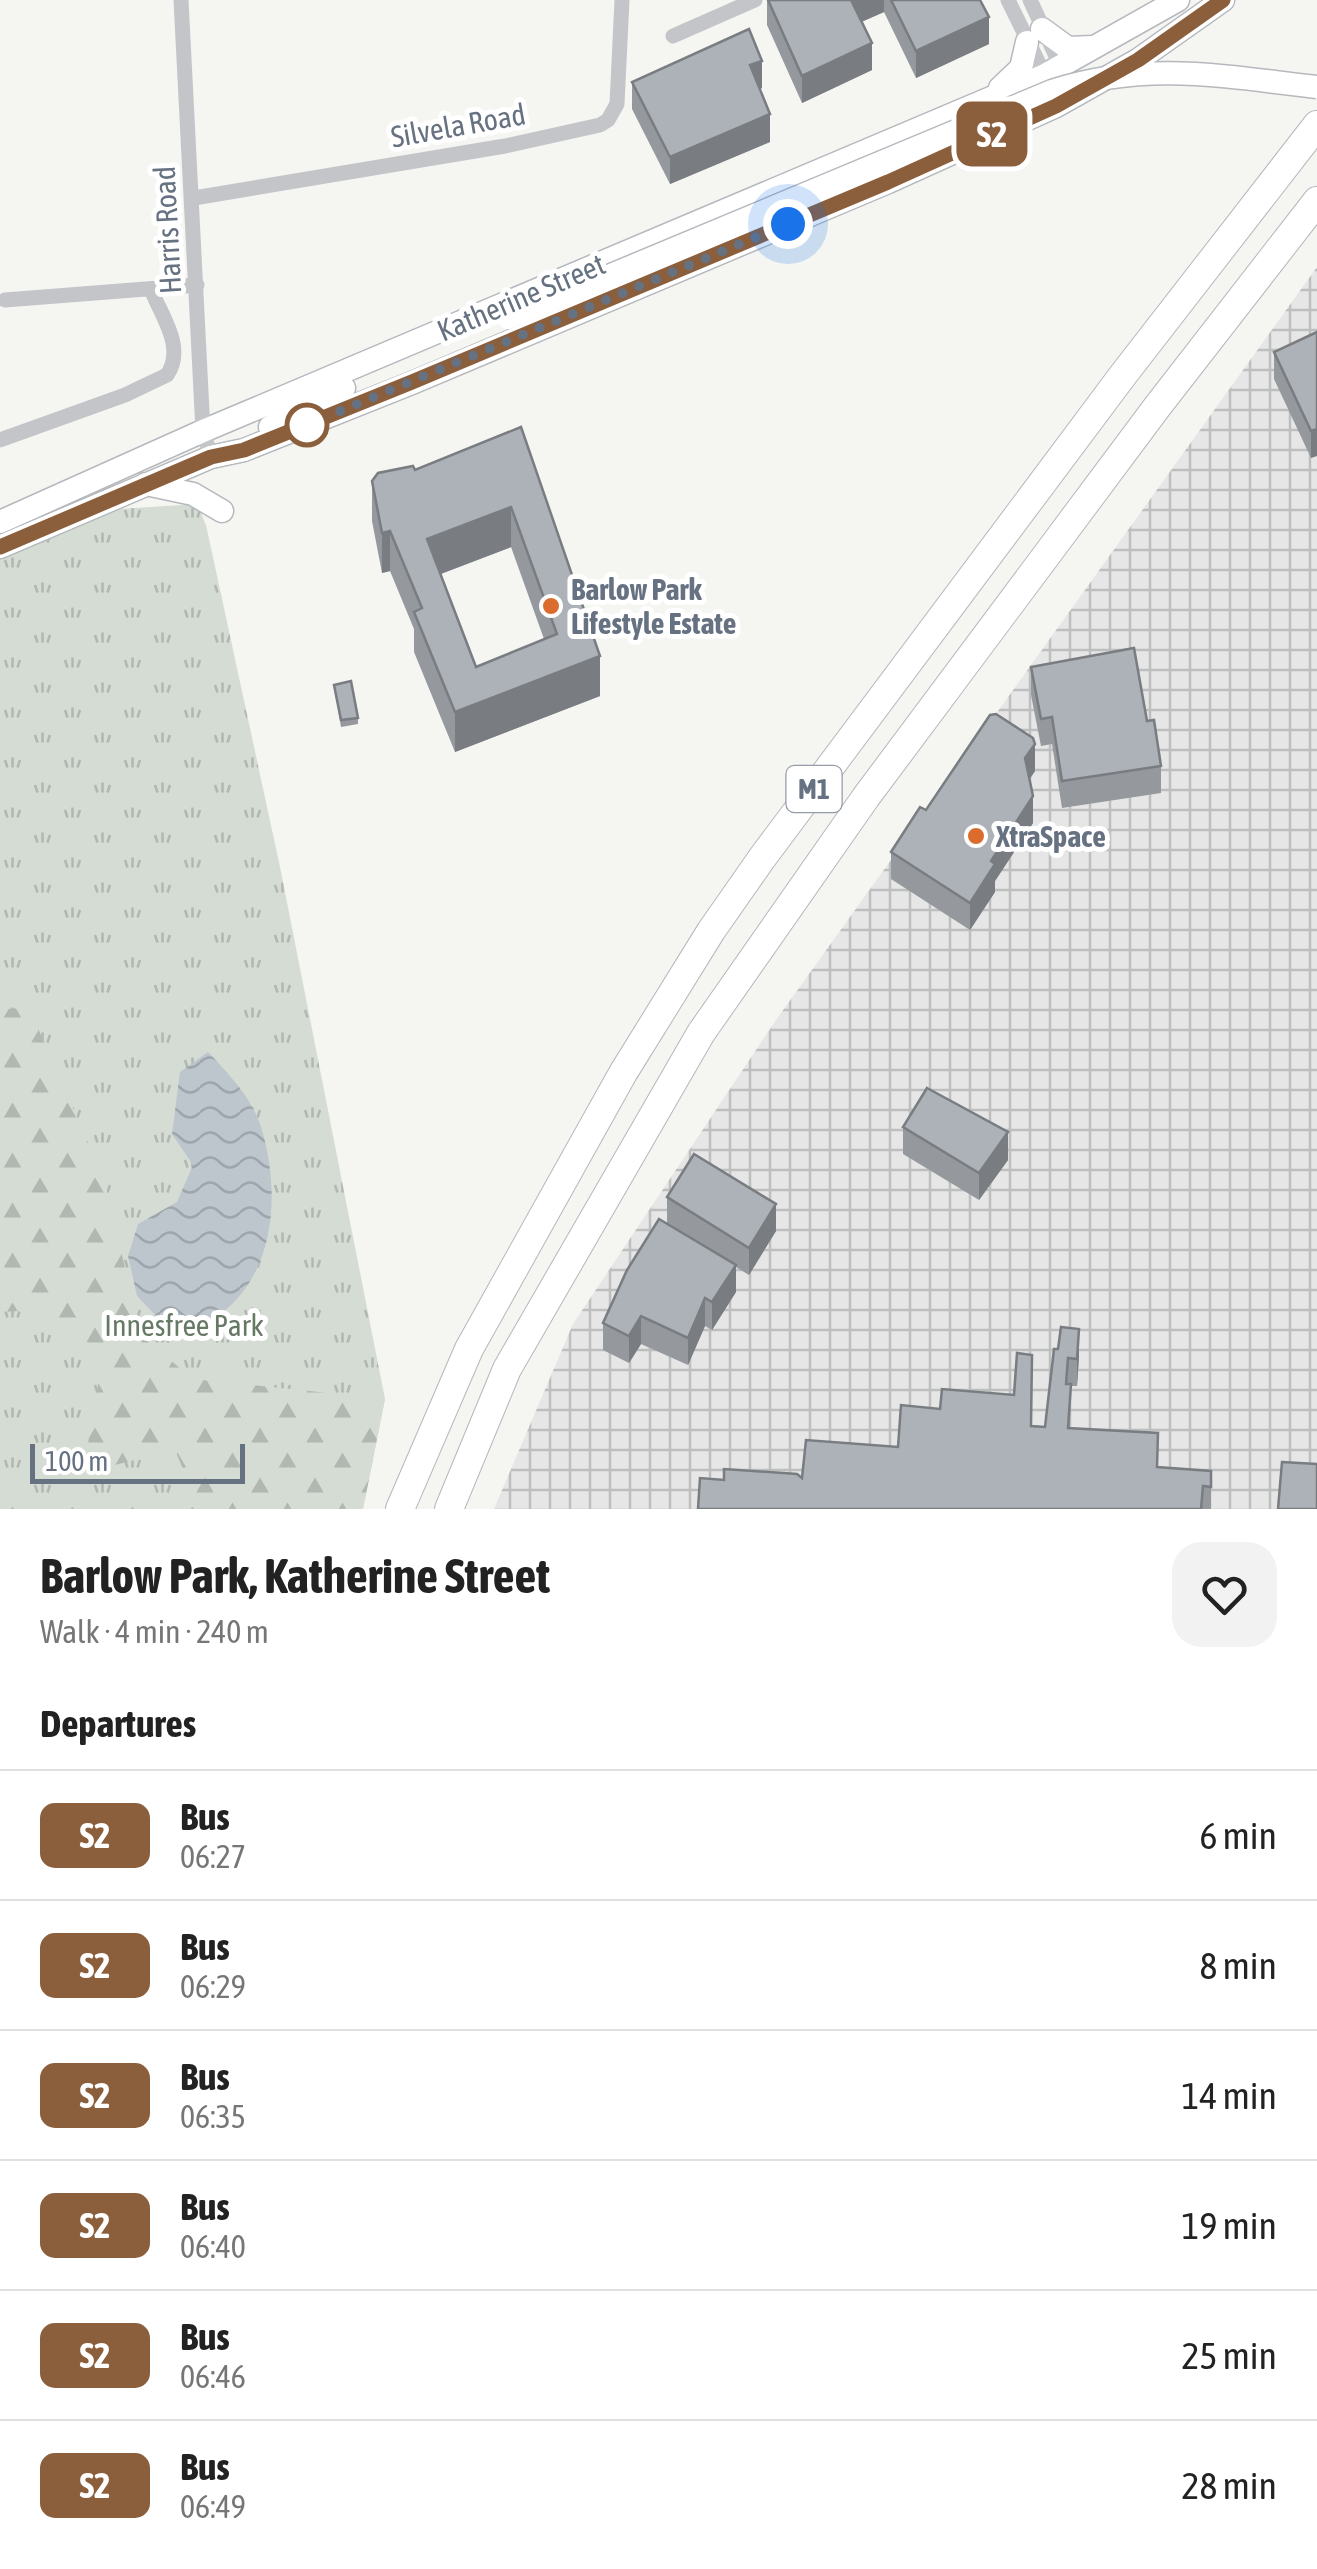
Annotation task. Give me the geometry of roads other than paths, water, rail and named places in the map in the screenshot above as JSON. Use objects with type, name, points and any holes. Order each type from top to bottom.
[{"type":"highway","name":"M1","points":[[400,1509],[469,1349],[623,1073],[711,932],[1123,374],[1317,125]]},
{"type":"highway","name":"M1","points":[[448,1509],[507,1369],[701,1033],[878,782],[1145,422],[1317,201]]},
{"type":"main road","name":"Katherine Street","points":[[0,522],[204,431],[1052,72],[1178,0]]},
{"type":"main road","name":"Katherine Street","points":[[0,547],[211,457],[244,450],[526,335],[888,182],[1138,60],[1223,0]]},
{"type":"main road","points":[[976,104],[1017,75],[1034,36],[1073,50],[1098,46]]},
{"type":"main road","points":[[211,457],[325,396],[1072,84],[1124,73],[1174,71],[1317,87]]},
{"type":"main road","points":[[146,484],[193,494],[222,512]]},
{"type":"street","name":"Harris Road","points":[[181,0],[204,431],[211,457]]},
{"type":"street","name":"Silvela Road","points":[[194,198],[486,149],[600,125],[618,104],[622,0]]},
{"type":"street","points":[[673,36],[755,0]]},
{"type":"street","points":[[1008,0],[1071,96]]},
{"type":"street","points":[[1030,0],[1034,36]]},
{"type":"street","points":[[5,300],[197,285]]},
{"type":"street","points":[[0,440],[125,395],[166,375],[173,360],[172,334],[151,289]]},
{"type":"water","points":[[208,1052],[246,1096],[257,1116],[267,1150],[272,1198],[265,1246],[245,1289],[225,1311],[189,1331],[157,1317],[137,1296],[128,1256],[138,1224],[177,1202],[193,1165],[172,1134],[180,1072]]},
{"type":"place","name":"Barlow Park Lifestyle Estate","points":[[551,606]]},
{"type":"place","name":"XtraSpace","points":[[976,836]]},
{"type":"park label","name":"Innesfree Park","points":[[184,1325]]}]
